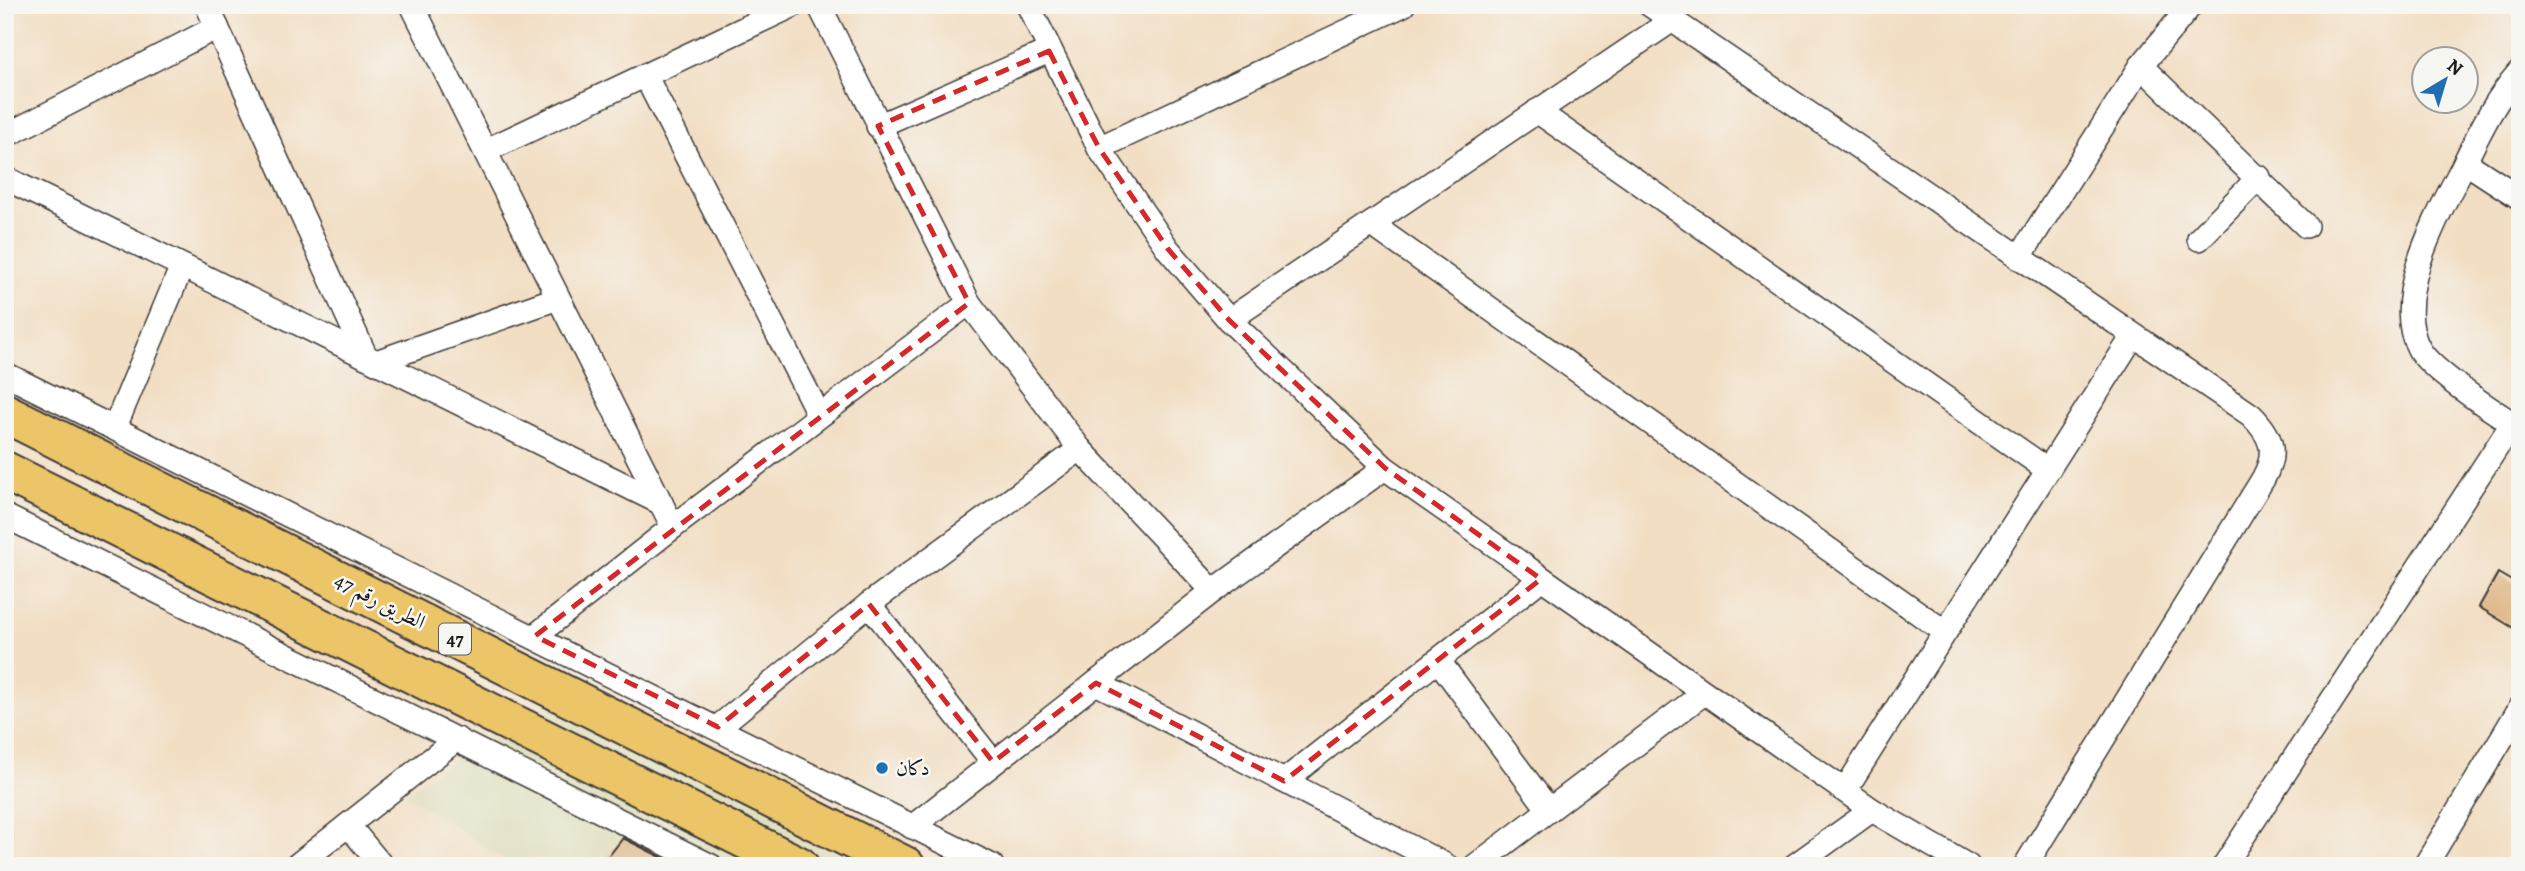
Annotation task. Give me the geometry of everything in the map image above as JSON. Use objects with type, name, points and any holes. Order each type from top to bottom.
[{"type":"highway","name":"الطريق رقم 47","points":[[5,414],[905,866]]},
{"type":"highway","points":[[59,498],[81,452]]},
{"type":"highway","name":"47","points":[[5,471],[799,866]]},
{"type":"street","points":[[207,5],[371,359]]},
{"type":"street","points":[[412,5],[673,527]]},
{"type":"street","points":[[485,151],[794,5]]},
{"type":"street","points":[[819,5],[877,126],[969,303],[1080,449],[1213,591]]},
{"type":"street","points":[[1028,5],[1099,148],[1168,248],[1229,320],[1385,468],[1872,810],[1968,866]]},
{"type":"street","points":[[1099,148],[1403,5]]},
{"type":"street","points":[[1650,5],[2251,415],[2272,442],[2273,462],[2025,866]]},
{"type":"street","points":[[2019,258],[2141,66],[2191,5]]},
{"type":"street","points":[[1229,320],[1671,21]]},
{"type":"street","points":[[5,136],[217,27]]},
{"type":"street","points":[[877,126],[1049,51]]},
{"type":"street","points":[[2141,66],[2259,177],[2306,226]]},
{"type":"street","points":[[2224,866],[2516,426],[2432,365],[2419,349],[2414,334],[2413,298],[2418,262],[2431,229],[2488,115],[2520,71]]},
{"type":"street","points":[[645,75],[819,415]]},
{"type":"street","points":[[1537,111],[2048,470]]},
{"type":"street","points":[[2465,162],[2520,198]]},
{"type":"street","points":[[2199,239],[2259,177]]},
{"type":"street","points":[[5,178],[661,503]]},
{"type":"street","points":[[1371,224],[1945,632]]},
{"type":"street","points":[[116,427],[182,266]]},
{"type":"street","points":[[371,359],[558,298]]},
{"type":"street","points":[[535,636],[673,527],[969,303]]},
{"type":"street","points":[[1845,790],[2133,336]]},
{"type":"street","points":[[5,374],[718,727],[992,866]]},
{"type":"street","points":[[718,727],[869,604],[1080,449]]},
{"type":"street","points":[[912,827],[1213,591],[1385,468]]},
{"type":"street","points":[[5,516],[711,866]]},
{"type":"street","points":[[1284,781],[1541,579]]},
{"type":"street","points":[[869,604],[993,762]]},
{"type":"street","points":[[1438,660],[1549,810]]},
{"type":"street","points":[[1096,683],[1447,866]]},
{"type":"street","points":[[1475,866],[1704,693]]},
{"type":"street","points":[[2425,866],[2520,708]]},
{"type":"street","points":[[296,866],[457,739]]},
{"type":"street","points":[[1794,866],[1872,810]]},
{"type":"street","points":[[348,825],[382,866]]},
{"type":"highlighted area","points":[[1049,51],[1099,148],[1168,249],[1229,320],[1385,468],[1541,579],[1284,781],[1096,683],[993,762],[869,604],[718,727],[535,636],[969,303],[878,126]]},
{"type":"shaded area","points":[[559,686],[924,866],[552,866],[534,857],[527,866],[513,866],[405,794]]},
{"type":"building","points":[[2498,573],[2520,586],[2520,632],[2479,607]]},
{"type":"building","points":[[623,838],[679,866],[601,866]]},
{"type":"place","name":"دكان","points":[[882,768]]}]
